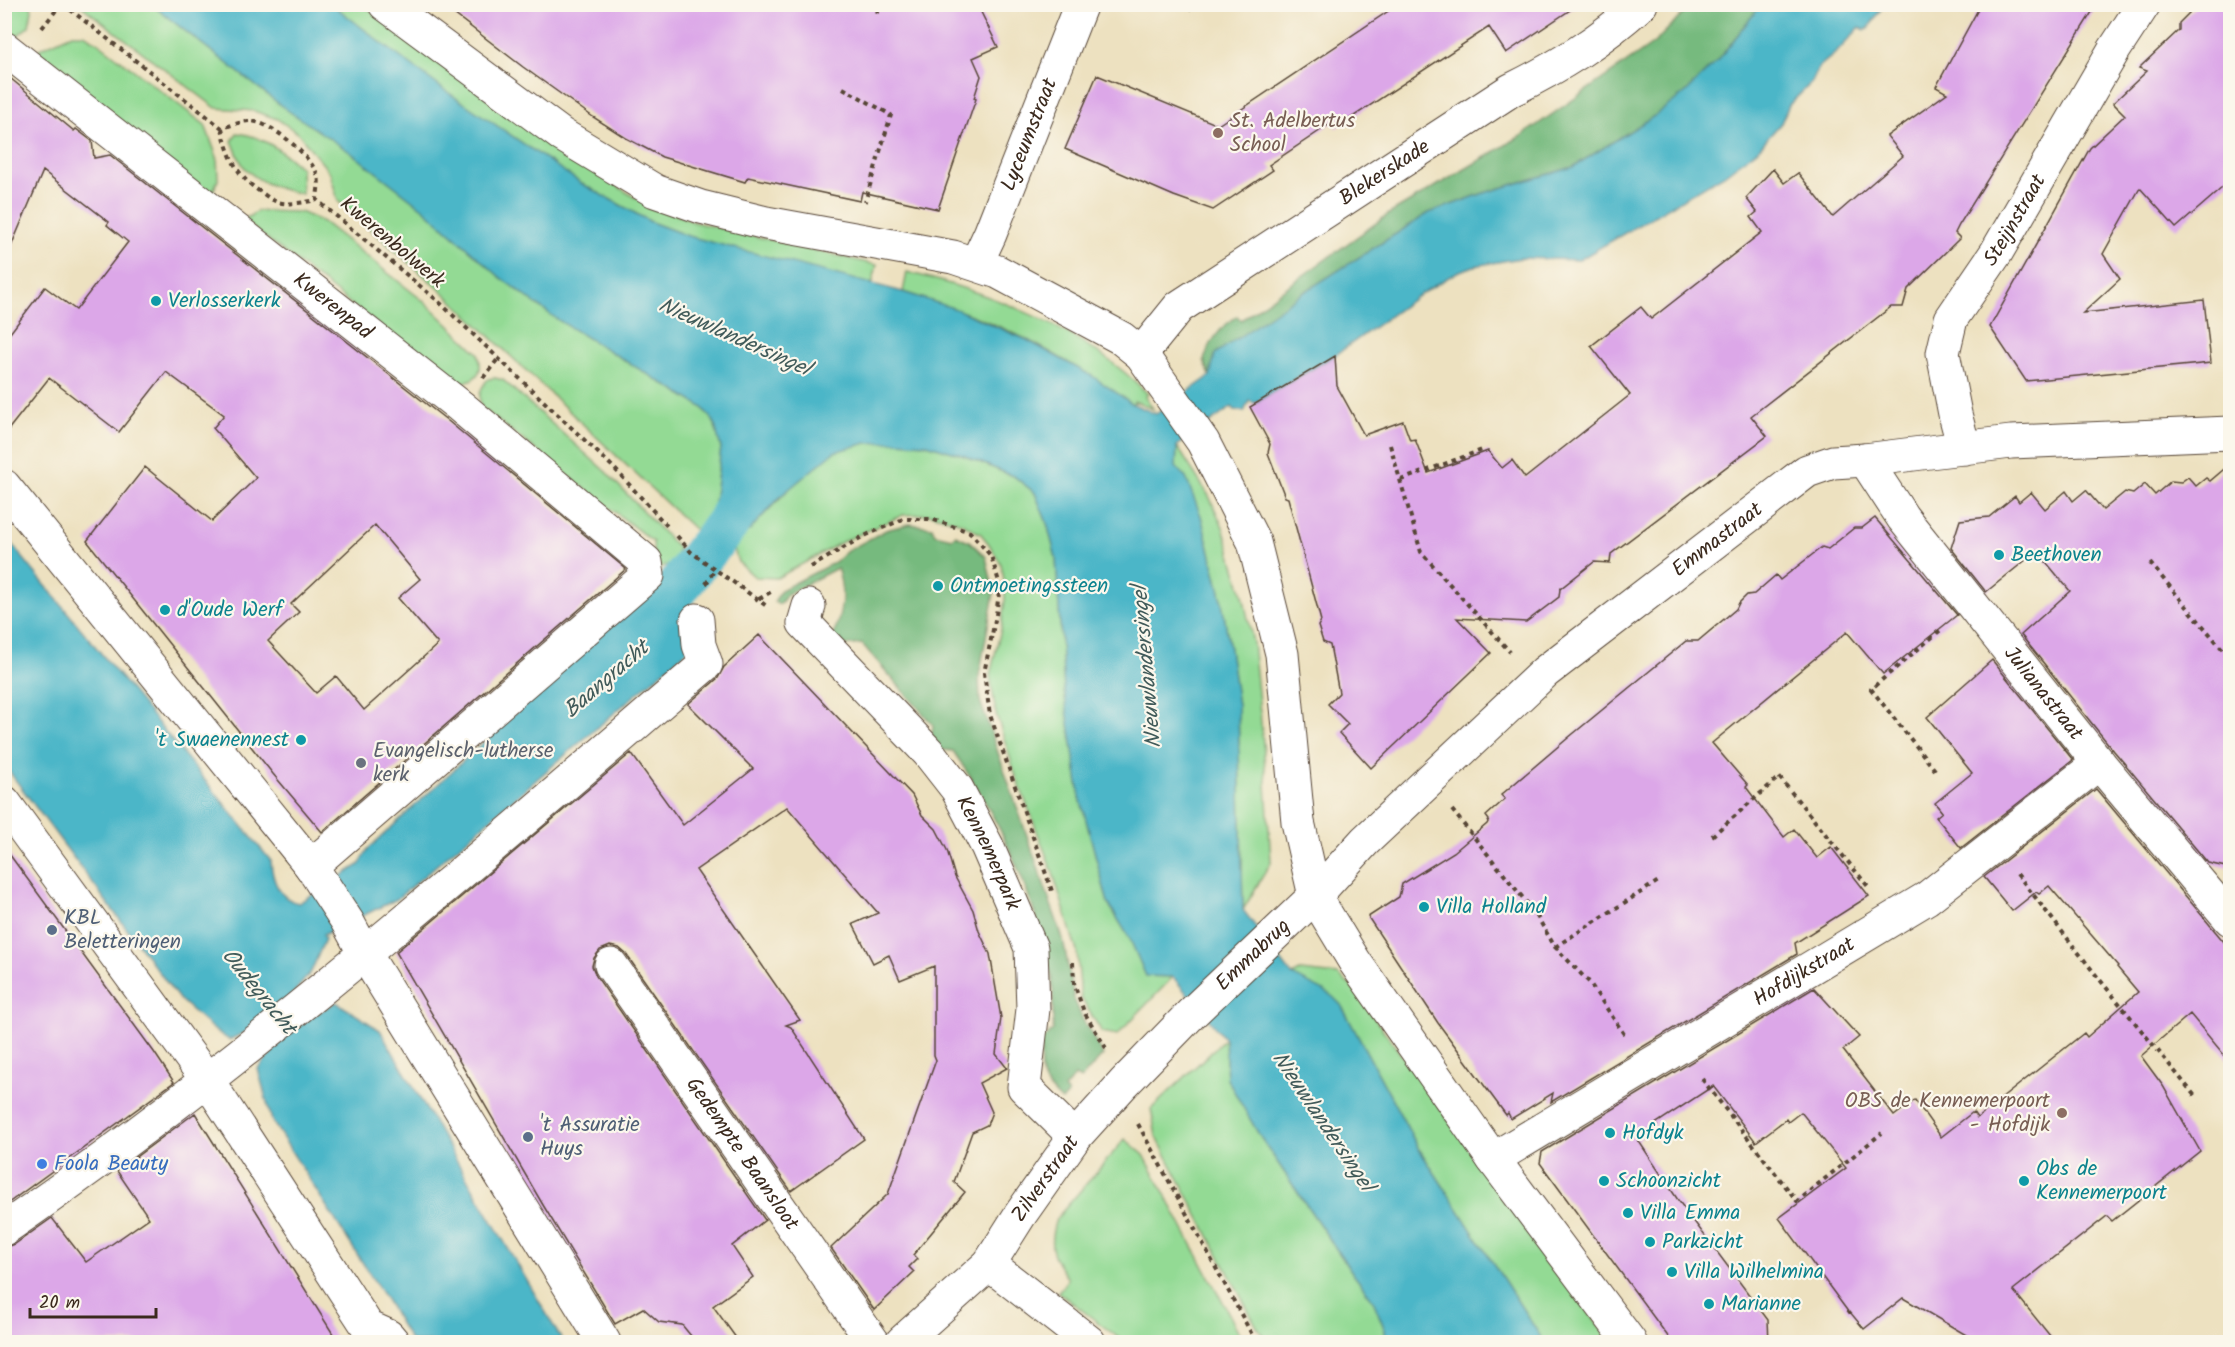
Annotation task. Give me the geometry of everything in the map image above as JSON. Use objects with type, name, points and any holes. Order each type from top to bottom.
[{"type":"street","points":[[385,4],[562,135],[655,191],[701,207],[766,223],[953,257],[976,264],[998,273],[1121,338],[1150,367],[1203,442],[1254,542],[1282,654],[1298,822],[1315,896],[1355,962],[1493,1159],[1630,1342]]},
{"type":"street","name":"Lyceumstraat","points":[[976,264],[1081,4]]},
{"type":"street","name":"Blekerskade","points":[[1150,367],[1179,307],[1511,90],[1563,63],[1610,32],[1641,4]]},
{"type":"street","name":"Steijnstraat","points":[[1964,448],[1954,414],[1943,353],[1951,319],[1996,253],[2114,50],[2144,4]]},
{"type":"street","name":"Kwerenpad","points":[[4,48],[506,443],[646,562],[648,575],[311,866]]},
{"type":"street","name":"Emmastraat","points":[[1315,896],[1365,841],[1545,672],[1806,471],[1833,462],[2011,442],[2230,433]]},
{"type":"street","name":"Julianastraat","points":[[1865,460],[1903,518],[2099,763],[2230,919]]},
{"type":"street","points":[[4,486],[311,866],[347,921],[365,954],[604,1342]]},
{"type":"street","name":"Kennemerpark","points":[[809,606],[804,623],[928,752],[957,789],[987,846],[1031,948],[1033,1009],[1024,1087],[1075,1137]]},
{"type":"street","points":[[4,1229],[64,1188],[208,1081],[322,990],[706,664],[699,645],[697,620]]},
{"type":"street","name":"Hofdijkstraat","points":[[1493,1159],[1927,898],[2099,763]]},
{"type":"street","points":[[4,802],[208,1081],[368,1327],[388,1336],[393,1342]]},
{"type":"street","name":"Emmabrug","points":[[1191,1014],[1315,896]]},
{"type":"street","name":"Gedempte Baansloot","points":[[611,964],[873,1342]]},
{"type":"street","name":"Zilverstraat","points":[[902,1342],[989,1264],[1020,1215],[1075,1137],[1191,1014]]},
{"type":"street","points":[[989,1264],[1089,1342]]},
{"type":"path","points":[[63,4],[222,128],[227,151],[237,172],[255,188],[276,202],[298,203],[317,200]]},
{"type":"path","points":[[877,13],[880,4]]},
{"type":"path","points":[[1189,10],[1198,4]]},
{"type":"path","points":[[843,88],[891,115],[865,200],[860,239]]},
{"type":"path","name":"Kwerenbolwerk","points":[[222,128],[250,121],[272,130],[292,143],[310,161],[318,178],[317,200],[438,301],[614,468],[691,552],[759,599]]},
{"type":"path","points":[[1390,445],[1421,552],[1515,658]]},
{"type":"path","points":[[1401,480],[1482,450]]},
{"type":"path","points":[[2150,563],[2230,658]]},
{"type":"path","points":[[1935,770],[1871,689],[1972,604]]},
{"type":"path","points":[[1712,836],[1779,777],[1873,894],[1890,920]]},
{"type":"path","points":[[1426,784],[1454,812],[1486,851],[1535,913],[1555,947],[1589,982],[1644,1067]]},
{"type":"path","points":[[1995,845],[2096,975],[2195,1096]]},
{"type":"path","points":[[1555,947],[1660,880]]},
{"type":"path","points":[[1678,1046],[1797,1201],[1882,1133]]},
{"type":"green space","points":[[4,5],[31,5],[29,26],[12,40],[5,34]]},
{"type":"green space","points":[[80,5],[152,5],[287,110],[350,152],[424,209],[501,278],[558,320],[702,407],[714,422],[721,448],[711,527],[703,530],[694,529],[445,294],[338,201],[330,173],[299,134],[277,119],[254,111],[216,108]]},
{"type":"green space","points":[[333,5],[363,5],[524,125],[634,197],[694,222],[877,265],[872,285],[688,236],[651,222],[584,185],[443,89]]},
{"type":"green space","points":[[1692,5],[1761,5],[1718,60],[1686,92],[1656,115],[1573,167],[1484,193],[1429,213],[1298,296],[1210,376],[1204,360],[1210,346],[1221,330],[1237,316],[1241,320],[1389,214],[1521,136],[1654,43]]},
{"type":"green space","points":[[72,34],[84,34],[96,41],[205,125],[217,157],[218,180],[211,196],[37,60],[39,49]]},
{"type":"green space","points":[[237,133],[264,141],[301,168],[302,194],[279,188],[251,174],[239,159],[232,141]]},
{"type":"green space","points":[[258,211],[300,212],[323,222],[426,303],[478,353],[480,367],[477,376],[455,385],[243,220]]},
{"type":"green space","points":[[907,272],[1005,303],[1067,333],[1123,371],[1148,394],[1145,396],[1153,409],[1134,401],[1133,404],[1067,362],[1016,334],[963,312],[903,292]]},
{"type":"green space","points":[[488,379],[503,380],[606,472],[678,548],[674,560],[668,565],[654,569],[653,542],[481,407],[481,389]]},
{"type":"green space","points":[[898,442],[927,444],[965,456],[1015,477],[1035,493],[1047,523],[1056,558],[1064,690],[1080,797],[1108,903],[1130,939],[1146,976],[1173,977],[1117,1035],[1102,1032],[1081,998],[1077,952],[1053,873],[1017,779],[996,714],[990,675],[1001,629],[1005,599],[1004,580],[1001,564],[981,534],[962,523],[931,514],[903,515],[844,541],[777,578],[755,577],[738,562],[732,542],[758,521],[819,461],[833,452],[856,444]]},
{"type":"green space","points":[[1177,446],[1209,496],[1223,527],[1243,595],[1253,642],[1264,753],[1271,862],[1243,910],[1238,706],[1230,649],[1220,592],[1201,516],[1176,467]]},
{"type":"green space","points":[[909,524],[932,527],[935,534],[952,538],[955,535],[969,541],[986,557],[994,593],[979,676],[980,701],[1063,939],[1074,999],[1103,1055],[1081,1079],[1075,1076],[1064,1089],[1068,1094],[1062,1101],[1044,1080],[1041,1069],[1041,1041],[1053,1030],[1052,981],[1044,944],[1013,858],[970,776],[953,751],[937,749],[931,741],[933,725],[862,644],[835,647],[831,640],[842,604],[837,568],[787,594],[780,604],[774,602],[781,590],[835,562],[847,551],[886,530]]},
{"type":"green space","points":[[1300,971],[1338,975],[1351,986],[1611,1342],[1544,1342],[1419,1149],[1341,1005],[1292,975]]},
{"type":"green space","points":[[1225,1039],[1227,1079],[1261,1138],[1373,1300],[1385,1330],[1386,1342],[1267,1342],[1256,1325],[1156,1136],[1151,1109]]},
{"type":"green space","points":[[1125,1139],[1144,1155],[1244,1342],[1124,1342],[1058,1292],[1068,1279],[1053,1251],[1052,1237],[1056,1219]]},
{"type":"water","name":"Nieuwlandersingel","points":[[152,5],[333,5],[443,89],[584,185],[651,222],[688,236],[903,292],[956,309],[1027,340],[1092,376],[1133,404],[1156,414],[1210,376],[1215,354],[1298,296],[1429,213],[1484,193],[1573,167],[1656,115],[1686,92],[1718,60],[1761,5],[1878,5],[1881,9],[1868,29],[1860,27],[1838,51],[1819,67],[1812,82],[1789,105],[1781,123],[1758,149],[1724,175],[1579,260],[1521,258],[1474,266],[1457,272],[1416,297],[1334,356],[1255,403],[1249,401],[1244,412],[1232,407],[1177,446],[1176,467],[1186,478],[1201,516],[1220,592],[1230,649],[1238,706],[1243,910],[1292,975],[1330,994],[1341,1005],[1419,1149],[1544,1342],[1386,1342],[1385,1330],[1373,1300],[1261,1138],[1227,1079],[1225,1039],[1173,977],[1146,976],[1130,939],[1108,903],[1080,797],[1064,690],[1056,558],[1047,523],[1035,493],[1015,477],[965,456],[927,444],[867,443],[834,452],[782,495],[750,530],[732,542],[711,527],[721,448],[714,422],[702,407],[558,320],[501,278],[424,209],[350,152],[287,110]]},
{"type":"water","name":"Oudegracht","points":[[5,536],[271,861],[275,881],[286,898],[299,903],[359,865],[368,849],[653,585],[669,579],[688,592],[688,650],[397,899],[323,935],[325,939],[311,972],[286,1002],[260,1025],[229,1040],[179,999],[5,766]]},
{"type":"water","points":[[336,1002],[380,1030],[563,1342],[411,1342],[272,1121],[258,1069],[293,1031]]},
{"type":"building","points":[[441,4],[977,4],[998,47],[973,58],[981,76],[974,98],[976,99],[938,209],[862,192],[860,201],[748,177],[745,182],[662,157],[593,117]]},
{"type":"building","points":[[1399,4],[1579,4],[1506,53],[1489,27],[1336,128],[1333,122],[1269,165],[1273,170],[1213,210],[1174,196],[1065,149],[1097,75],[1218,125]]},
{"type":"building","points":[[1981,4],[2097,4],[1959,225],[1955,233],[1960,238],[1908,289],[1903,307],[1891,307],[1751,416],[1767,436],[1611,554],[1610,563],[1594,562],[1560,589],[1559,597],[1526,622],[1457,618],[1491,653],[1371,768],[1339,733],[1348,724],[1328,704],[1339,693],[1330,645],[1323,642],[1318,626],[1321,621],[1288,498],[1285,497],[1268,453],[1270,444],[1250,407],[1335,356],[1337,386],[1364,435],[1403,421],[1410,440],[1415,439],[1428,473],[1488,451],[1502,468],[1512,460],[1525,478],[1630,395],[1591,346],[1641,307],[1651,319],[1762,232],[1751,217],[1757,212],[1746,198],[1773,169],[1784,183],[1798,173],[1833,217],[1903,156],[1887,136],[1947,93],[1936,87]]},
{"type":"building","points":[[2198,4],[2230,4],[2230,181],[2176,228],[2140,188],[2103,254],[2120,279],[2083,313],[2204,300],[2211,363],[2026,381],[1990,327],[2090,148],[2125,115],[2113,103],[2147,71],[2139,68],[2179,30],[2179,23]]},
{"type":"building","points":[[4,73],[74,131],[76,129],[92,141],[94,158],[110,155],[448,421],[626,569],[322,832],[87,541],[145,467],[212,521],[256,478],[213,428],[224,415],[166,372],[119,432],[49,378],[4,435],[4,341],[45,287],[76,310],[128,242],[107,225],[109,222],[43,171],[4,263]],"holes":[[[375,525],[420,579],[398,598],[438,644],[364,710],[336,676],[316,693],[268,641],[299,612],[291,604]]]},
{"type":"building","points":[[2230,464],[2230,868],[2208,863],[2021,635],[2070,591],[2037,551],[1986,592],[1951,548],[1960,520],[1989,517],[2015,496],[2019,502],[2031,492],[2045,509],[2066,491],[2073,501],[2086,490],[2103,510],[2125,492],[2133,494],[2145,484],[2155,495],[2171,481],[2181,482],[2188,477],[2196,486],[2206,478],[2210,481]]},
{"type":"building","points":[[1875,518],[1957,615],[1883,674],[1847,632],[1712,743],[1748,785],[1746,787],[1784,837],[1794,829],[1817,858],[1831,847],[1869,896],[1795,943],[1797,954],[1551,1102],[1553,1093],[1511,1119],[1438,1023],[1368,917],[1399,897],[1402,884],[1454,852],[1487,824],[1489,820],[1486,816],[1505,799],[1501,795],[1686,641],[1698,641],[1736,609],[1747,595],[1754,594],[1776,575],[1780,580],[1822,547],[1828,549],[1854,528],[1862,528]]},
{"type":"building","points":[[759,635],[912,795],[922,815],[936,829],[947,850],[955,877],[973,910],[979,931],[990,954],[1001,1018],[996,1054],[1007,1068],[979,1083],[992,1112],[987,1125],[972,1132],[954,1182],[965,1192],[913,1255],[917,1259],[909,1267],[914,1272],[874,1310],[831,1248],[888,1194],[936,1060],[934,1055],[934,966],[900,980],[889,955],[873,963],[853,924],[878,913],[787,807],[696,870],[800,1020],[786,1025],[791,1027],[864,1139],[791,1191],[626,954],[619,948],[610,946],[600,950],[592,966],[596,976],[765,1220],[732,1246],[753,1277],[713,1306],[739,1342],[696,1342],[682,1325],[659,1322],[643,1308],[615,1324],[396,952],[631,753],[683,825],[753,769],[688,704],[718,678],[724,667]]},
{"type":"building","points":[[1992,660],[2073,760],[1961,848],[1936,817],[1942,812],[1935,803],[1972,773],[1927,717]]},
{"type":"building","points":[[2096,789],[2230,949],[2230,1062],[2190,1014],[2141,1056],[2163,1086],[2200,1151],[2112,1221],[2107,1216],[2013,1290],[2055,1342],[1978,1342],[1903,1298],[1864,1329],[1849,1313],[1779,1218],[1846,1168],[1801,1112],[1788,1122],[1786,1119],[1756,1142],[1713,1086],[1655,1124],[1657,1126],[1638,1140],[1678,1200],[1768,1320],[1769,1342],[1672,1342],[1540,1163],[1542,1152],[1814,988],[1859,1037],[1843,1050],[1894,1116],[1915,1100],[1941,1137],[1973,1112],[1977,1118],[2084,1033],[2087,1037],[2138,992],[2049,886],[2039,894],[2036,892],[2012,911],[1984,877]]},
{"type":"building","points":[[4,847],[174,1082],[4,1206]]},
{"type":"building","points":[[195,1113],[338,1342],[4,1342],[4,1248],[15,1244],[52,1218],[86,1262],[149,1218],[117,1171]]},
{"type":"waterway","name":"Baangracht","points":[[654,639],[670,597],[727,524],[748,482]]},
{"type":"place","name":"St. Adelbertus School","points":[[1218,133]]},
{"type":"place","name":"Verlosserkerk","points":[[156,301]]},
{"type":"place","name":"Beethoven","points":[[1999,555]]},
{"type":"place","name":"Ontmoetingssteen","points":[[938,586]]},
{"type":"place","name":"d'Oude Werf","points":[[165,610]]},
{"type":"place","name":"'t Swaenennest","points":[[301,740]]},
{"type":"place","name":"Evangelisch-lutherse kerk","points":[[361,763]]},
{"type":"place","name":"Villa Holland","points":[[1424,907]]},
{"type":"place","name":"KBL Beletteringen","points":[[52,930]]},
{"type":"place","name":"OBS de Kennemerpoort - Hofdijk","points":[[2062,1113]]},
{"type":"place","name":"Hofdyk","points":[[1610,1133]]},
{"type":"place","name":"'t Assuratie Huys","points":[[528,1137]]},
{"type":"place","name":"Foola Beauty","points":[[42,1164]]},
{"type":"place","name":"Schoonzicht","points":[[1604,1181]]},
{"type":"place","name":"Obs de Kennemerpoort","points":[[2024,1181]]},
{"type":"place","name":"Villa Emma","points":[[1628,1213]]},
{"type":"place","name":"Parkzicht","points":[[1650,1242]]},
{"type":"place","name":"Villa Wilhelmina","points":[[1672,1272]]},
{"type":"place","name":"Marianne","points":[[1709,1304]]}]
